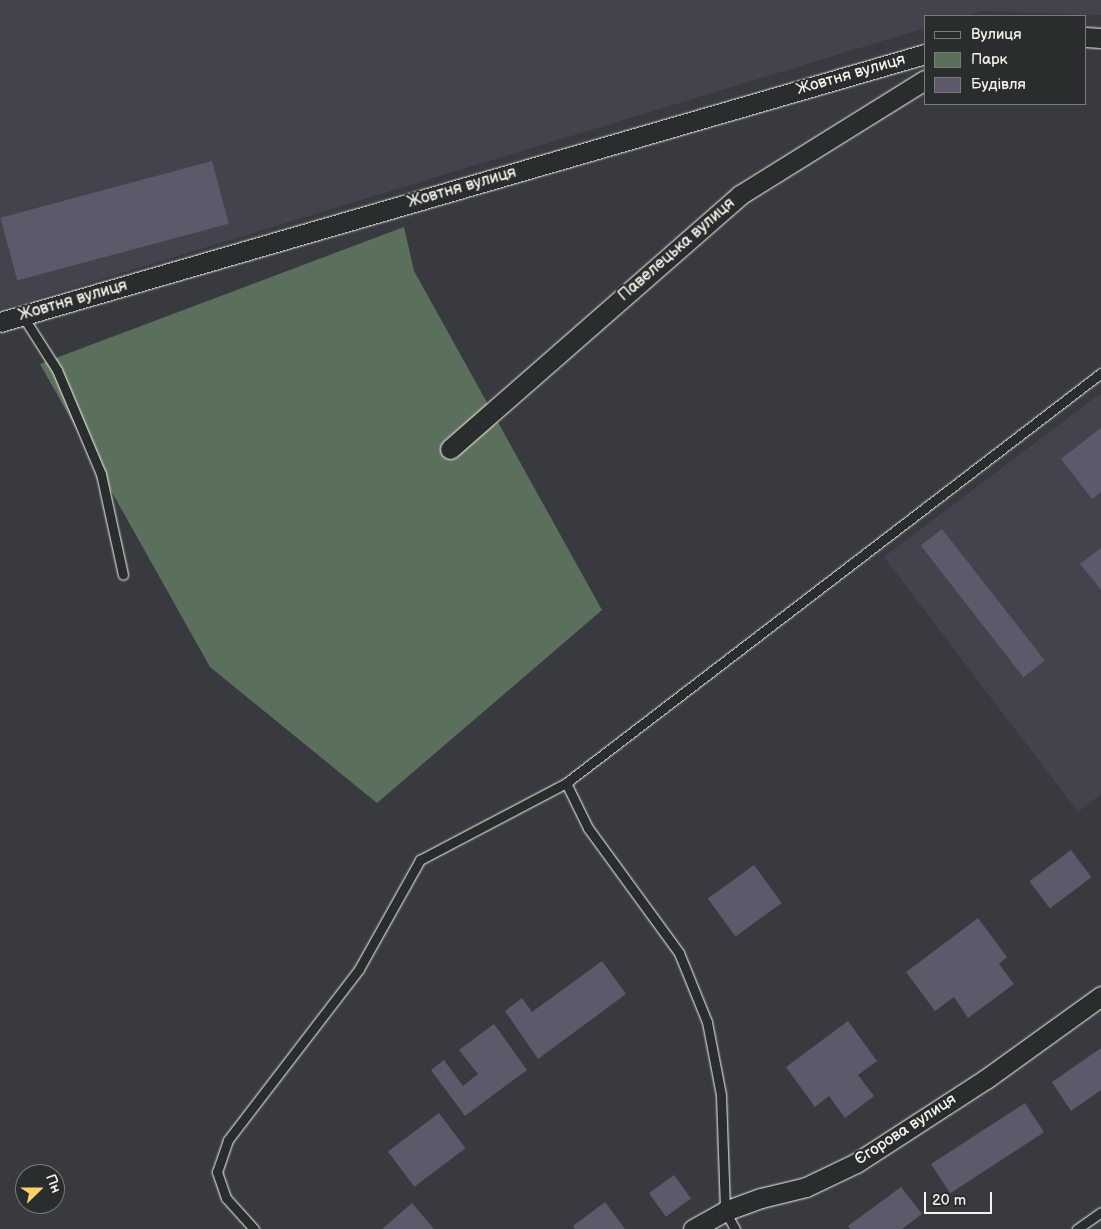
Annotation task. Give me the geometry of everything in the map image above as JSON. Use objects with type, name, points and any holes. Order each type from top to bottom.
[{"type":"street","points":[[1086,37],[1101,38]]},
{"type":"street","name":"Жовтня вулиця","points":[[0,322],[924,54]]},
{"type":"street","name":"Павелецька вулиця","points":[[450,449],[740,195],[924,81]]},
{"type":"street","name":"Єгорова вулиця","points":[[692,1229],[725,1212],[761,1198],[806,1187],[856,1163],[986,1078],[1101,996]]},
{"type":"lane","points":[[22,315],[57,370],[101,474],[123,575]]},
{"type":"lane","points":[[254,1229],[226,1198],[217,1172],[228,1140],[359,969],[420,860],[566,783],[1101,373]]},
{"type":"lane","points":[[566,783],[588,828],[678,953],[707,1022],[721,1095],[725,1212],[735,1229]]},
{"type":"lane","points":[[1077,1229],[1101,1212]]},
{"type":"shaded area","points":[[0,0],[1101,0],[1101,15],[982,11],[968,15],[924,15],[924,28],[0,310]]},
{"type":"shaded area","points":[[1101,393],[1101,794],[1078,812],[884,557]]},
{"type":"green space","points":[[404,227],[414,271],[602,610],[377,803],[210,667],[40,364]]},
{"type":"building","points":[[212,161],[229,224],[17,280],[0,218]]},
{"type":"building","points":[[1101,428],[1101,492],[1092,499],[1061,459]]},
{"type":"building","points":[[942,529],[1045,661],[1024,677],[921,546]]},
{"type":"building","points":[[1101,548],[1101,590],[1080,564]]},
{"type":"building","points":[[1071,850],[1091,877],[1050,908],[1029,881]]},
{"type":"building","points":[[754,865],[782,903],[736,937],[708,899]]},
{"type":"building","points":[[978,918],[1007,957],[999,964],[1014,984],[968,1018],[954,997],[935,1011],[906,972]]},
{"type":"building","points":[[602,961],[626,994],[538,1059],[505,1011],[522,998],[532,1012]]},
{"type":"building","points":[[848,1021],[877,1061],[858,1075],[874,1096],[845,1118],[829,1096],[815,1107],[786,1067]]},
{"type":"building","points":[[494,1024],[527,1070],[465,1116],[431,1070],[444,1060],[463,1086],[478,1074],[459,1050]]},
{"type":"building","points":[[1101,1048],[1101,1090],[1071,1111],[1052,1082]]},
{"type":"building","points":[[1025,1103],[1044,1132],[950,1193],[931,1164]]},
{"type":"building","points":[[439,1113],[465,1148],[414,1187],[388,1152]]},
{"type":"building","points":[[674,1175],[691,1198],[666,1217],[649,1193]]},
{"type":"building","points":[[901,1187],[922,1214],[902,1229],[850,1229],[848,1226]]},
{"type":"building","points":[[605,1202],[625,1229],[575,1229],[573,1226]]},
{"type":"building","points":[[412,1203],[434,1229],[382,1229]]}]
